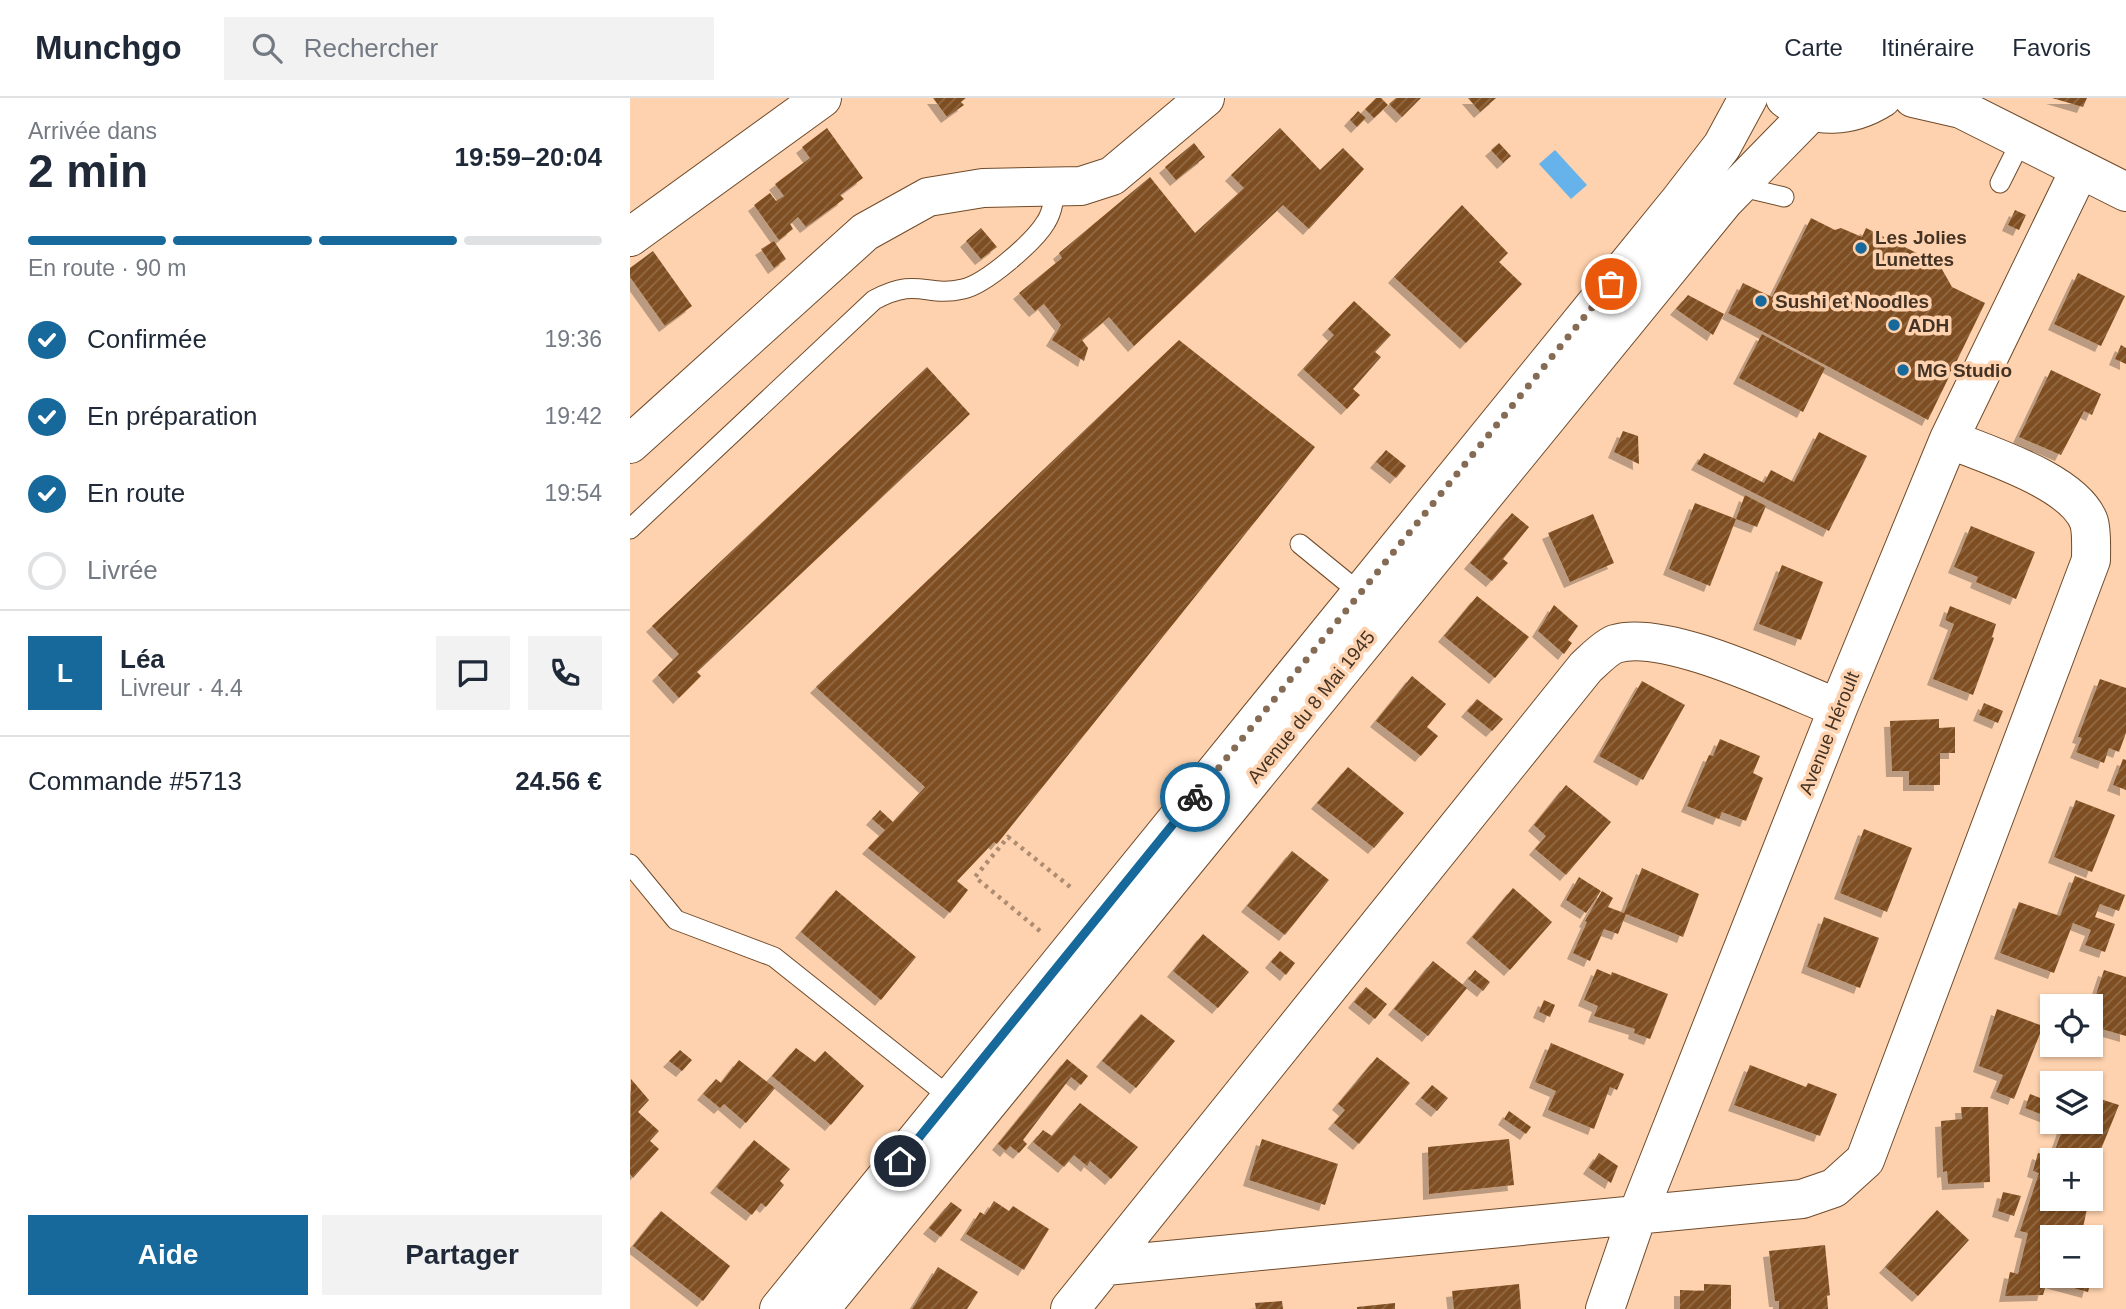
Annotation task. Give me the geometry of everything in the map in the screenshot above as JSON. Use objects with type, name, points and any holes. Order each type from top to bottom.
[{"type":"street","points":[[630,237],[822,98]]},
{"type":"street","points":[[630,444],[865,232],[928,197],[982,188],[1081,186],[1112,176],[1205,98]]},
{"type":"street","name":"Avenue du 8 Mai 1945","points":[[820,1309],[1180,842],[1452,508],[1722,146],[1748,98]]},
{"type":"street","points":[[1798,105],[1839,115],[1866,108],[1882,98]]},
{"type":"street","points":[[1913,98],[1956,104],[2126,192]]},
{"type":"street","name":"Avenue du 8 Mai 1945","points":[[779,1309],[1102,912],[1180,842],[1360,593],[1452,508],[1738,186],[1798,105]]},
{"type":"street","name":"Avenue Héroult","points":[[1605,1309],[1637,1216],[1838,708],[1950,439],[2080,169]]},
{"type":"street","points":[[1106,1266],[1802,1199],[1834,1188],[1865,1160],[2091,560],[2089,522],[2069,496],[2036,477],[1950,439]]},
{"type":"street","points":[[1070,1309],[1586,667],[1612,645],[1640,639],[1686,649],[1838,708]]},
{"type":"lane","points":[[2000,183],[2022,139]]},
{"type":"lane","points":[[630,529],[874,300],[902,287],[917,286],[947,291],[974,286],[1036,238],[1048,219],[1055,186]]},
{"type":"lane","points":[[1738,186],[1784,197]]},
{"type":"lane","points":[[1300,544],[1360,593]]},
{"type":"lane","points":[[630,864],[676,920],[774,957],[951,1098]]},
{"type":"path","points":[[1068,954],[975,877],[982,868],[1008,836],[1102,912]]},
{"type":"path","points":[[974,863],[982,868]]},
{"type":"water","points":[[1555,150],[1587,185],[1571,199],[1539,164]]},
{"type":"building","points":[[933,98],[966,98],[961,102],[964,105],[947,117]]},
{"type":"building","points":[[1376,98],[1381,98],[1388,105],[1374,118],[1365,109]]},
{"type":"building","points":[[1396,98],[1421,98],[1402,117],[1389,104]]},
{"type":"building","points":[[1468,98],[1496,98],[1480,112]]},
{"type":"building","points":[[2052,98],[2087,98],[2083,107]]},
{"type":"building","points":[[1358,111],[1366,118],[1357,127],[1350,120]]},
{"type":"building","points":[[827,128],[863,178],[840,195],[844,199],[806,227],[798,217],[790,224],[793,229],[779,240],[754,205],[770,193],[776,201],[784,196],[775,184],[810,158],[802,147]]},
{"type":"building","points":[[1280,128],[1320,170],[1343,148],[1364,169],[1309,229],[1283,205],[1134,346],[1109,317],[1082,340],[1088,348],[1084,361],[1052,340],[1061,325],[1044,304],[1035,311],[1019,293],[1062,258],[1059,253],[1150,177],[1195,233],[1244,188],[1231,175]]},
{"type":"building","points":[[1194,143],[1205,157],[1176,180],[1165,167]]},
{"type":"building","points":[[1499,143],[1511,156],[1503,163],[1491,150]]},
{"type":"building","points":[[1462,205],[1508,253],[1499,262],[1522,284],[1466,343],[1394,277]]},
{"type":"building","points":[[2015,210],[2026,215],[2019,230],[2008,225]]},
{"type":"building","points":[[1811,218],[1835,230],[1841,228],[1862,237],[1866,228],[1939,264],[1952,287],[1985,303],[1928,420],[1728,313],[1743,283],[1772,297]]},
{"type":"building","points":[[981,228],[997,247],[981,259],[966,241]]},
{"type":"building","points":[[774,241],[786,259],[774,268],[761,249]]},
{"type":"building","points":[[653,251],[692,306],[665,326],[630,277],[630,268]]},
{"type":"building","points":[[2078,273],[2125,296],[2101,346],[2054,324]]},
{"type":"building","points":[[1688,295],[1724,314],[1713,335],[1676,309]]},
{"type":"building","points":[[1354,301],[1391,335],[1375,352],[1381,357],[1353,389],[1360,395],[1347,409],[1303,369],[1334,335],[1328,329]]},
{"type":"building","points":[[1762,334],[1825,368],[1803,412],[1739,378]]},
{"type":"building","points":[[1179,340],[1315,447],[997,844],[994,842],[957,881],[968,890],[950,913],[868,848],[885,830],[872,819],[880,810],[893,822],[925,787],[816,687]]},
{"type":"building","points":[[2121,345],[2126,348],[2126,364],[2115,359]]},
{"type":"building","points":[[927,367],[970,414],[697,672],[701,676],[679,698],[658,675],[679,654],[652,626]]},
{"type":"building","points":[[2051,370],[2101,394],[2092,415],[2084,411],[2061,455],[2019,437]]},
{"type":"building","points":[[1623,431],[1638,436],[1639,464],[1614,452]]},
{"type":"building","points":[[1819,432],[1867,456],[1829,531],[1697,464],[1704,453],[1764,483],[1771,470],[1794,482]]},
{"type":"building","points":[[1386,450],[1406,466],[1396,478],[1376,462]]},
{"type":"building","points":[[1745,495],[1766,506],[1757,527],[1736,519]]},
{"type":"building","points":[[1695,503],[1736,519],[1710,586],[1669,569]]},
{"type":"building","points":[[1512,513],[1529,527],[1503,559],[1508,563],[1492,581],[1470,563]]},
{"type":"building","points":[[1593,514],[1614,563],[1570,582],[1548,533]]},
{"type":"building","points":[[1971,526],[2035,552],[2016,599],[1976,582],[1978,577],[1954,567]]},
{"type":"building","points":[[1782,565],[1823,582],[1801,640],[1759,624]]},
{"type":"building","points":[[1477,596],[1529,637],[1495,678],[1444,636]]},
{"type":"building","points":[[1554,605],[1578,626],[1568,640],[1572,643],[1564,654],[1538,631]]},
{"type":"building","points":[[1950,606],[1996,624],[1992,637],[1994,638],[1973,695],[1933,679],[1954,624],[1945,620]]},
{"type":"building","points":[[1412,676],[1446,704],[1427,727],[1438,736],[1421,756],[1376,721]]},
{"type":"building","points":[[2100,679],[2126,688],[2126,733],[2119,752],[2109,748],[2104,763],[2076,752],[2082,738],[2078,737]]},
{"type":"building","points":[[1642,681],[1685,705],[1643,780],[1599,756]]},
{"type":"building","points":[[1477,699],[1503,719],[1492,731],[1467,711]]},
{"type":"building","points":[[1984,703],[2003,711],[1998,723],[1979,715]]},
{"type":"building","points":[[1939,719],[1939,728],[1955,727],[1955,753],[1940,753],[1940,785],[1909,785],[1909,771],[1892,771],[1890,721]]},
{"type":"building","points":[[1720,739],[1760,756],[1753,773],[1763,778],[1746,821],[1722,812],[1719,819],[1687,806],[1709,755],[1713,756]]},
{"type":"building","points":[[2123,759],[2126,760],[2126,790],[2113,785]]},
{"type":"building","points":[[1348,767],[1404,813],[1374,848],[1317,803]]},
{"type":"building","points":[[1566,785],[1611,822],[1566,875],[1535,849],[1546,836],[1534,825]]},
{"type":"building","points":[[2076,800],[2115,815],[2092,872],[2054,857]]},
{"type":"building","points":[[1864,829],[1912,848],[1887,912],[1840,893]]},
{"type":"building","points":[[1292,851],[1329,880],[1285,935],[1247,906]]},
{"type":"building","points":[[1642,868],[1699,894],[1683,937],[1626,914],[1618,934],[1604,929],[1590,961],[1573,953],[1587,922],[1585,921],[1602,891],[1613,898],[1608,907],[1624,913]]},
{"type":"building","points":[[2075,876],[2125,895],[2119,911],[2100,904],[2095,917],[2115,924],[2105,952],[2085,945],[2091,930],[2073,923],[2054,973],[2000,953],[2019,902],[2060,916]]},
{"type":"building","points":[[1579,877],[1601,891],[1586,913],[1566,900]]},
{"type":"building","points":[[1513,888],[1552,922],[1510,970],[1472,937]]},
{"type":"building","points":[[836,890],[916,957],[881,1000],[801,932]]},
{"type":"building","points":[[1824,917],[1879,938],[1860,988],[1807,967]]},
{"type":"building","points":[[1203,934],[1249,972],[1218,1008],[1173,971]]},
{"type":"building","points":[[1280,951],[1295,963],[1286,975],[1271,962]]},
{"type":"building","points":[[1433,961],[1467,988],[1428,1036],[1394,1009]]},
{"type":"building","points":[[1597,969],[1611,975],[1612,972],[1668,994],[1650,1039],[1634,1033],[1635,1029],[1594,1016],[1598,1006],[1584,1000]]},
{"type":"building","points":[[1475,970],[1490,982],[1483,991],[1468,979]]},
{"type":"building","points":[[2104,970],[2126,977],[2126,1036],[2103,1029],[2103,994],[2096,994]]},
{"type":"building","points":[[1366,987],[1387,1004],[1375,1019],[1354,1002]]},
{"type":"building","points":[[1544,1000],[1555,1005],[1550,1017],[1539,1012]]},
{"type":"building","points":[[1997,1009],[2040,1025],[2040,1034],[2014,1099],[1996,1092],[2003,1075],[1979,1066]]},
{"type":"building","points":[[1141,1014],[1175,1041],[1136,1088],[1102,1061]]},
{"type":"building","points":[[1551,1043],[1624,1074],[1617,1090],[1610,1087],[1594,1129],[1548,1110],[1556,1091],[1535,1082]]},
{"type":"building","points":[[796,1048],[815,1062],[825,1051],[864,1086],[831,1125],[772,1076]]},
{"type":"building","points":[[680,1050],[692,1060],[682,1071],[669,1061]]},
{"type":"building","points":[[1377,1057],[1410,1083],[1359,1144],[1334,1123],[1345,1110],[1338,1104]]},
{"type":"building","points":[[1067,1059],[1088,1076],[1081,1085],[1071,1077],[1023,1140],[1027,1144],[1019,1153],[1010,1146],[1006,1151],[998,1144]]},
{"type":"building","points":[[739,1060],[775,1088],[746,1123],[724,1104],[720,1108],[703,1094],[716,1079],[721,1083]]},
{"type":"building","points":[[1750,1065],[1806,1087],[1808,1083],[1837,1094],[1820,1136],[1734,1105]]},
{"type":"building","points":[[631,1079],[649,1100],[638,1112],[659,1131],[650,1141],[659,1149],[633,1178],[630,1174]]},
{"type":"building","points":[[1432,1085],[1448,1098],[1437,1111],[1421,1098]]},
{"type":"building","points":[[2030,1094],[2040,1098],[2040,1114],[2025,1108]]},
{"type":"building","points":[[2103,1100],[2119,1105],[2102,1148],[2056,1148],[2061,1134],[2103,1134]]},
{"type":"building","points":[[1080,1103],[1138,1147],[1111,1179],[1090,1161],[1087,1166],[1074,1155],[1064,1167],[1033,1142],[1043,1130],[1052,1136]]},
{"type":"building","points":[[1961,1107],[1988,1107],[1990,1182],[1948,1184],[1947,1171],[1943,1172],[1941,1121],[1962,1119]]},
{"type":"building","points":[[1509,1111],[1531,1127],[1526,1134],[1504,1119]]},
{"type":"building","points":[[1262,1139],[1338,1164],[1325,1205],[1249,1180]]},
{"type":"building","points":[[1509,1139],[1514,1185],[1429,1194],[1428,1147]]},
{"type":"building","points":[[754,1140],[790,1169],[780,1181],[784,1185],[766,1207],[761,1203],[752,1215],[716,1187]]},
{"type":"building","points":[[1599,1153],[1618,1166],[1611,1183],[1589,1168]]},
{"type":"building","points":[[2038,1153],[2040,1154],[2040,1211],[2087,1211],[2084,1225],[2040,1225],[2040,1288],[2045,1288],[2043,1295],[2005,1296],[2010,1272],[2018,1274],[2028,1233],[2020,1231],[2039,1173],[2033,1171]]},
{"type":"building","points":[[2003,1192],[2021,1196],[2014,1216],[1998,1211]]},
{"type":"building","points":[[994,1201],[1009,1211],[1013,1206],[1049,1229],[1024,1270],[966,1234],[980,1212],[985,1215]]},
{"type":"building","points":[[951,1202],[962,1210],[941,1237],[929,1228]]},
{"type":"building","points":[[1937,1210],[1969,1240],[1918,1296],[1885,1267]]},
{"type":"building","points":[[661,1211],[730,1266],[703,1301],[633,1246]]},
{"type":"building","points":[[1825,1245],[1830,1295],[1827,1296],[1828,1309],[1779,1309],[1779,1301],[1775,1301],[1769,1251]]},
{"type":"building","points":[[938,1267],[978,1292],[967,1309],[912,1309]]},
{"type":"building","points":[[1519,1284],[1521,1309],[1454,1309],[1452,1291]]},
{"type":"building","points":[[1704,1284],[1731,1285],[1731,1309],[1680,1309],[1680,1290],[1704,1291]]},
{"type":"building","points":[[2073,1288],[2089,1288],[2088,1292]]},
{"type":"building","points":[[1282,1301],[1283,1309],[1256,1309],[1255,1303]]},
{"type":"building","points":[[1395,1303],[1395,1309],[1357,1309],[1357,1307]]},
{"type":"way so far","points":[[1195,797],[1611,284]]},
{"type":"place","name":"Les Jolies Lunettes","points":[[1861,248]]},
{"type":"place","name":"Sushi et Noodles","points":[[1761,301]]},
{"type":"place","name":"ADH","points":[[1894,325]]},
{"type":"place","name":"MG Studio","points":[[1903,370]]},
{"type":"route","points":[[900,1161],[1195,797]]}]
